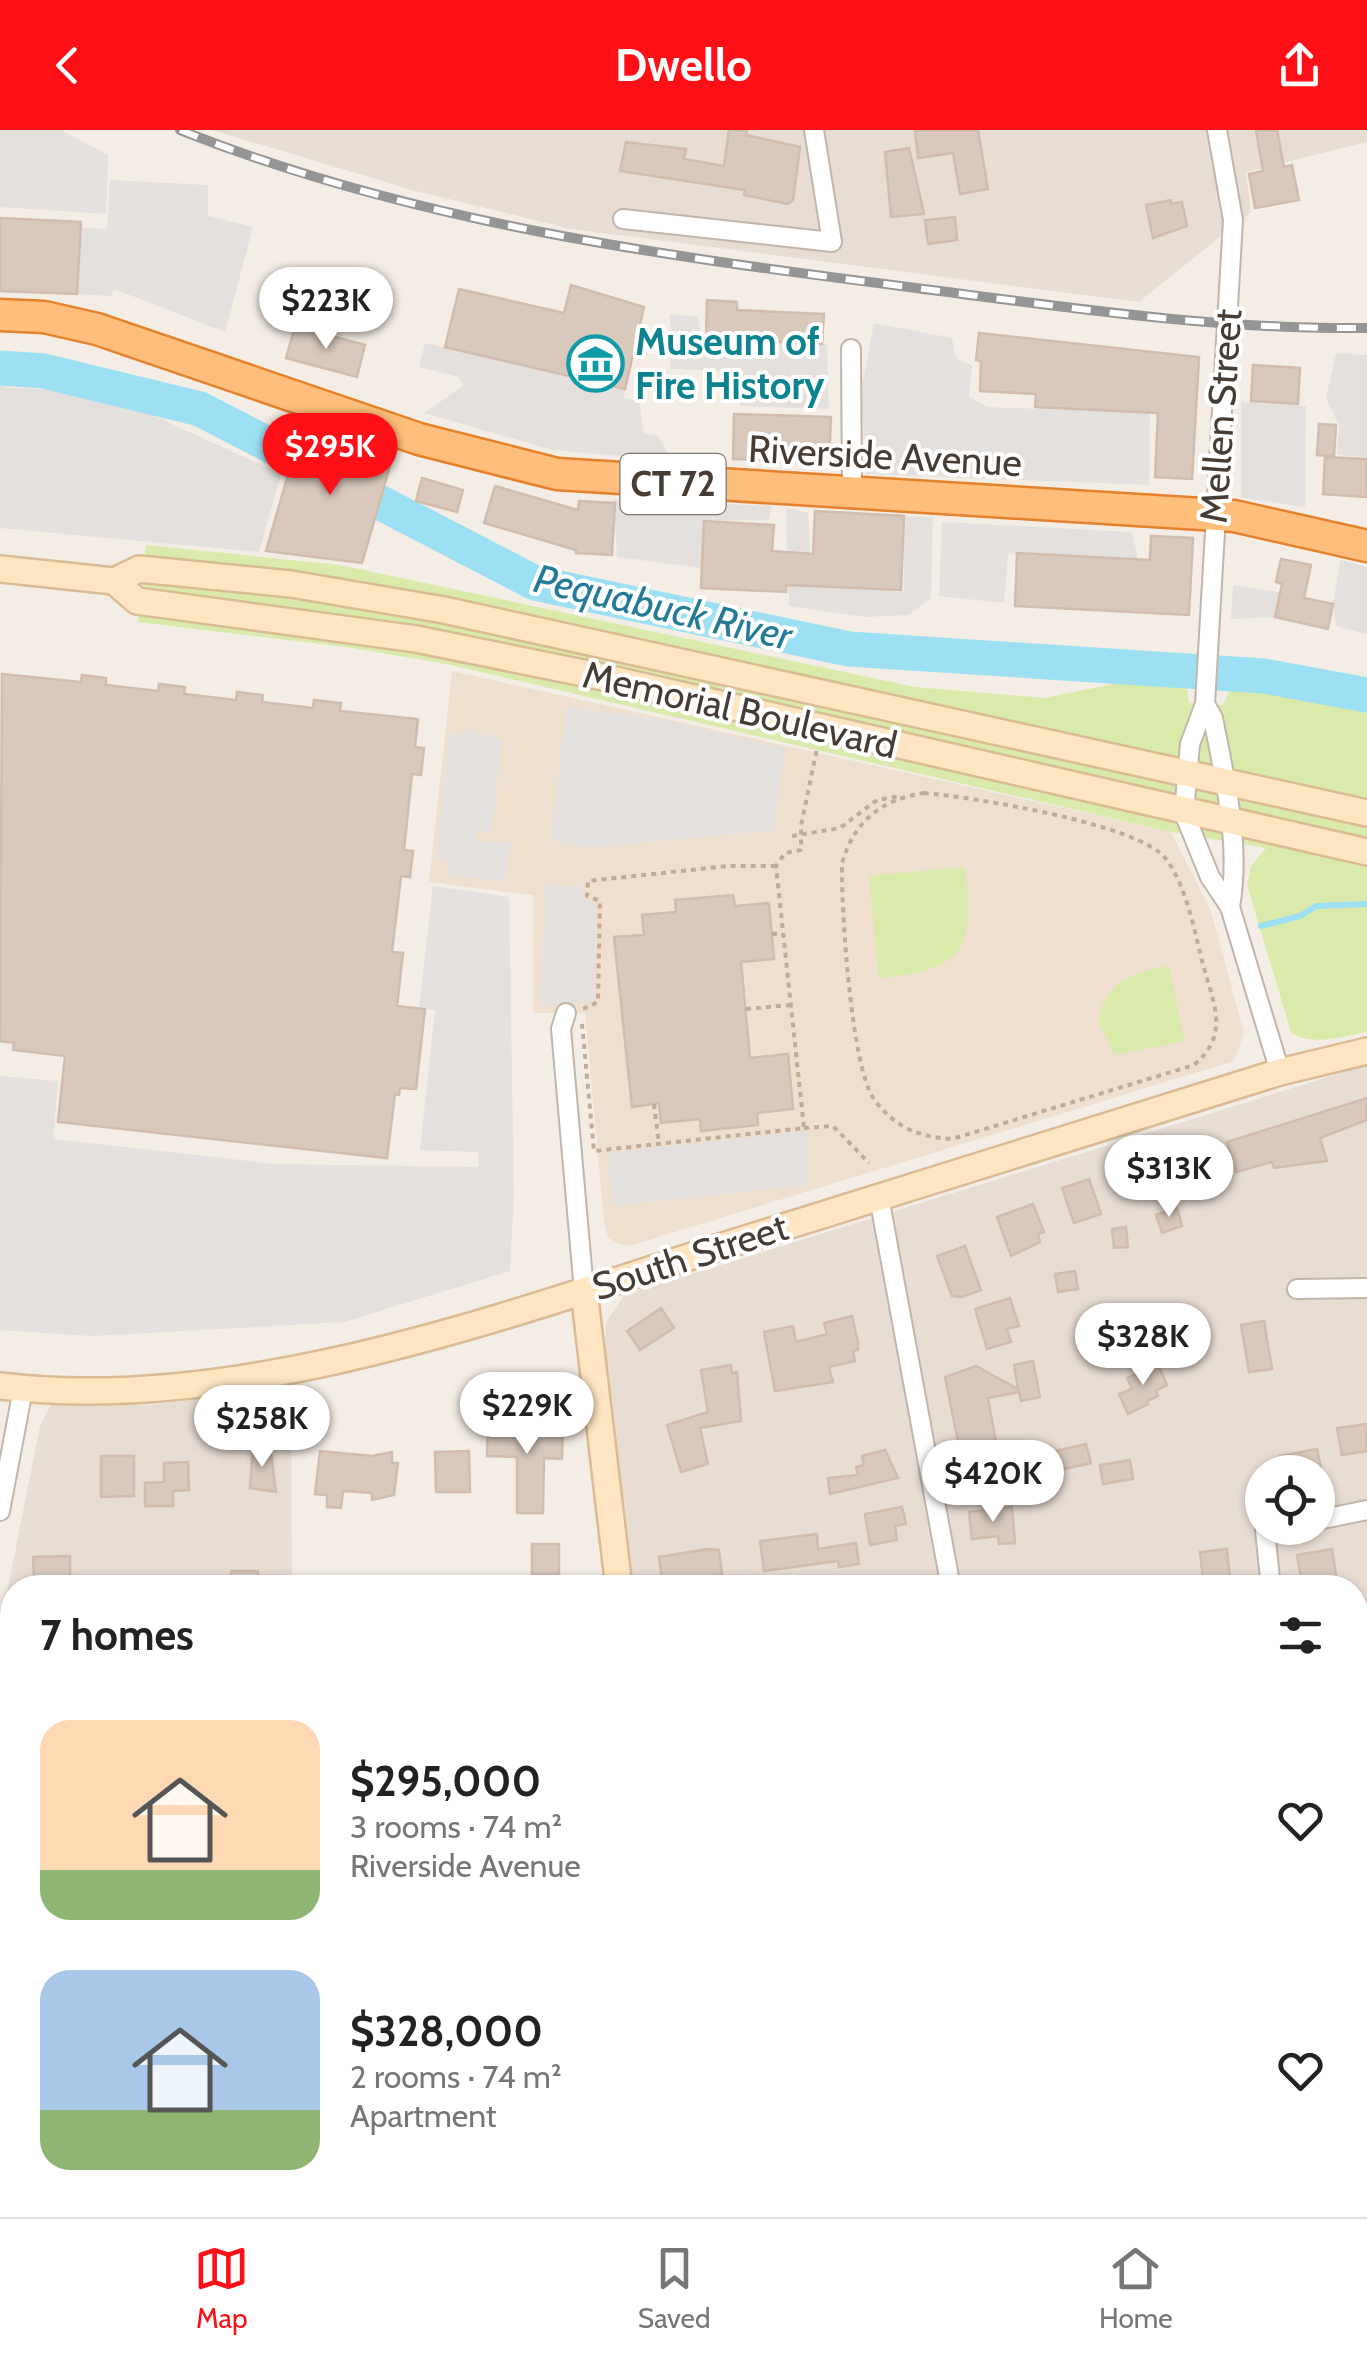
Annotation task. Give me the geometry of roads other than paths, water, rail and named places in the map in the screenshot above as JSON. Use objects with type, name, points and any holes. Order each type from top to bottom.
[{"type":"highway","name":"Riverside Avenue","points":[[0,315],[44,316],[97,329],[419,439],[557,474],[1214,514],[1367,546]]},
{"type":"main road","name":"Memorial Boulevard","points":[[0,570],[114,581],[139,569],[291,584],[444,610],[1367,813]]},
{"type":"main road","name":"Memorial Boulevard","points":[[114,581],[137,600],[416,639],[598,676],[1184,814],[1367,852]]},
{"type":"main road","name":"South Street","points":[[12,1387],[163,1386],[284,1372],[584,1291],[1280,1072],[1367,1052]]},
{"type":"main road","points":[[584,1291],[617,1575]]},
{"type":"street","points":[[623,219],[832,242],[814,130]]},
{"type":"street","name":"Mellen Street","points":[[1216,130],[1233,220],[1204,704],[1185,772],[1184,814],[1210,877],[1230,907],[1280,1072]]},
{"type":"street","points":[[851,349],[852,494]]},
{"type":"street","name":"Mellen Street","points":[[1204,704],[1213,718],[1232,824],[1235,880],[1230,907]]},
{"type":"street","points":[[566,1013],[561,1029],[584,1291]]},
{"type":"street","points":[[879,1197],[949,1575]]},
{"type":"street","points":[[1297,1289],[1367,1288]]},
{"type":"street","points":[[0,1511],[12,1387]]},
{"type":"street","points":[[1335,1517],[1367,1510]]},
{"type":"street","points":[[1271,1575],[1272,1545]]},
{"type":"waterway","name":"Pequabuck River","points":[[0,368],[44,371],[200,409],[535,583],[849,649],[1264,676],[1367,695]]},
{"type":"waterway","points":[[1261,926],[1300,916],[1316,906],[1367,904]]},
{"type":"railway","points":[[180,130],[360,190],[451,213],[635,249],[1141,316],[1310,328],[1367,328]]},
{"type":"place","name":"Museum of Fire History","points":[[596,364]]}]
